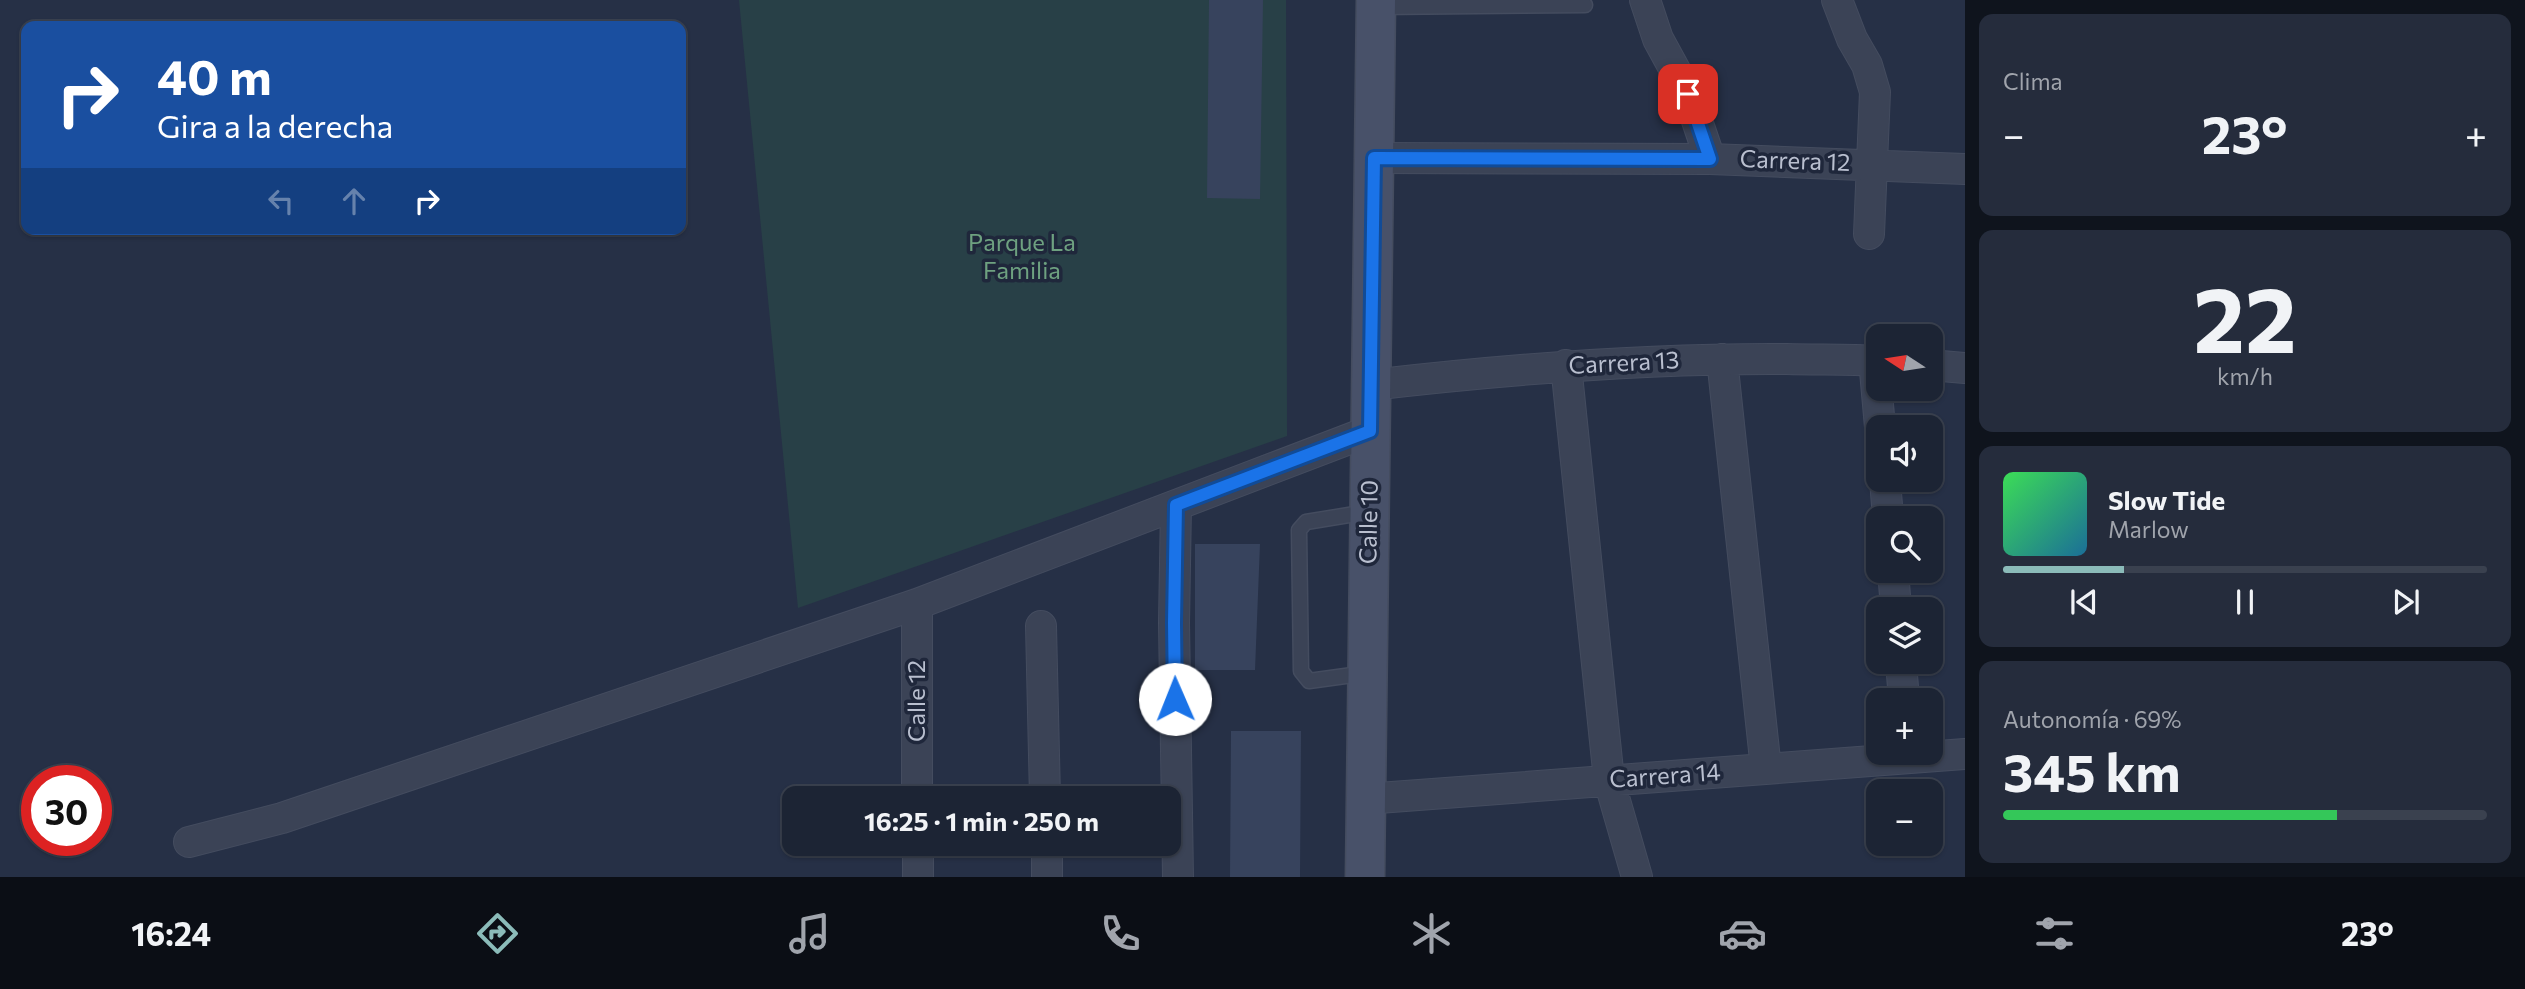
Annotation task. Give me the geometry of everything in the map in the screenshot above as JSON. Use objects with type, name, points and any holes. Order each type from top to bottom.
[{"type":"street","points":[[1645,0],[1658,39],[1688,94],[1710,159]]},
{"type":"street","points":[[1837,0],[1852,39],[1867,65],[1875,92],[1869,234]]},
{"type":"street","name":"Calle 10","points":[[1365,877],[1376,4]]},
{"type":"street","name":"Carrera 12","points":[[1374,158],[1710,159],[1965,169]]},
{"type":"street","points":[[1722,359],[1766,769]]},
{"type":"street","name":"Carrera 13","points":[[1371,385],[1566,365],[1722,359],[1866,360]]},
{"type":"street","points":[[1566,365],[1609,780],[1637,877]]},
{"type":"street","points":[[1943,366],[1965,368]]},
{"type":"street","points":[[189,842],[282,818],[916,604],[1370,431]]},
{"type":"street","points":[[1176,505],[1174,623],[1178,877]]},
{"type":"street","name":"Calle 12","points":[[916,604],[917,786]]},
{"type":"street","points":[[1041,626],[1045,786]]},
{"type":"street","name":"Carrera 14","points":[[1943,754],[1965,754]]},
{"type":"street","name":"Carrera 14","points":[[1365,799],[1866,759]]},
{"type":"street","points":[[918,856],[918,877]]},
{"type":"street","points":[[1046,856],[1047,877]]},
{"type":"lane","points":[[1376,4],[1585,5]]},
{"type":"lane","points":[[1367,673],[1309,681],[1301,671],[1299,530],[1306,523],[1369,512]]},
{"type":"green space","name":"Parque La Familia","points":[[739,0],[1286,0],[1287,436],[798,608]]},
{"type":"building","points":[[1209,0],[1263,0],[1260,199],[1207,198]]},
{"type":"building","points":[[1195,544],[1260,544],[1255,670],[1195,670]]},
{"type":"building","points":[[1231,731],[1301,731],[1300,877],[1230,877]]},
{"type":"route","points":[[1175,699],[1176,505],[1370,431],[1374,158],[1710,159],[1688,94]]}]
